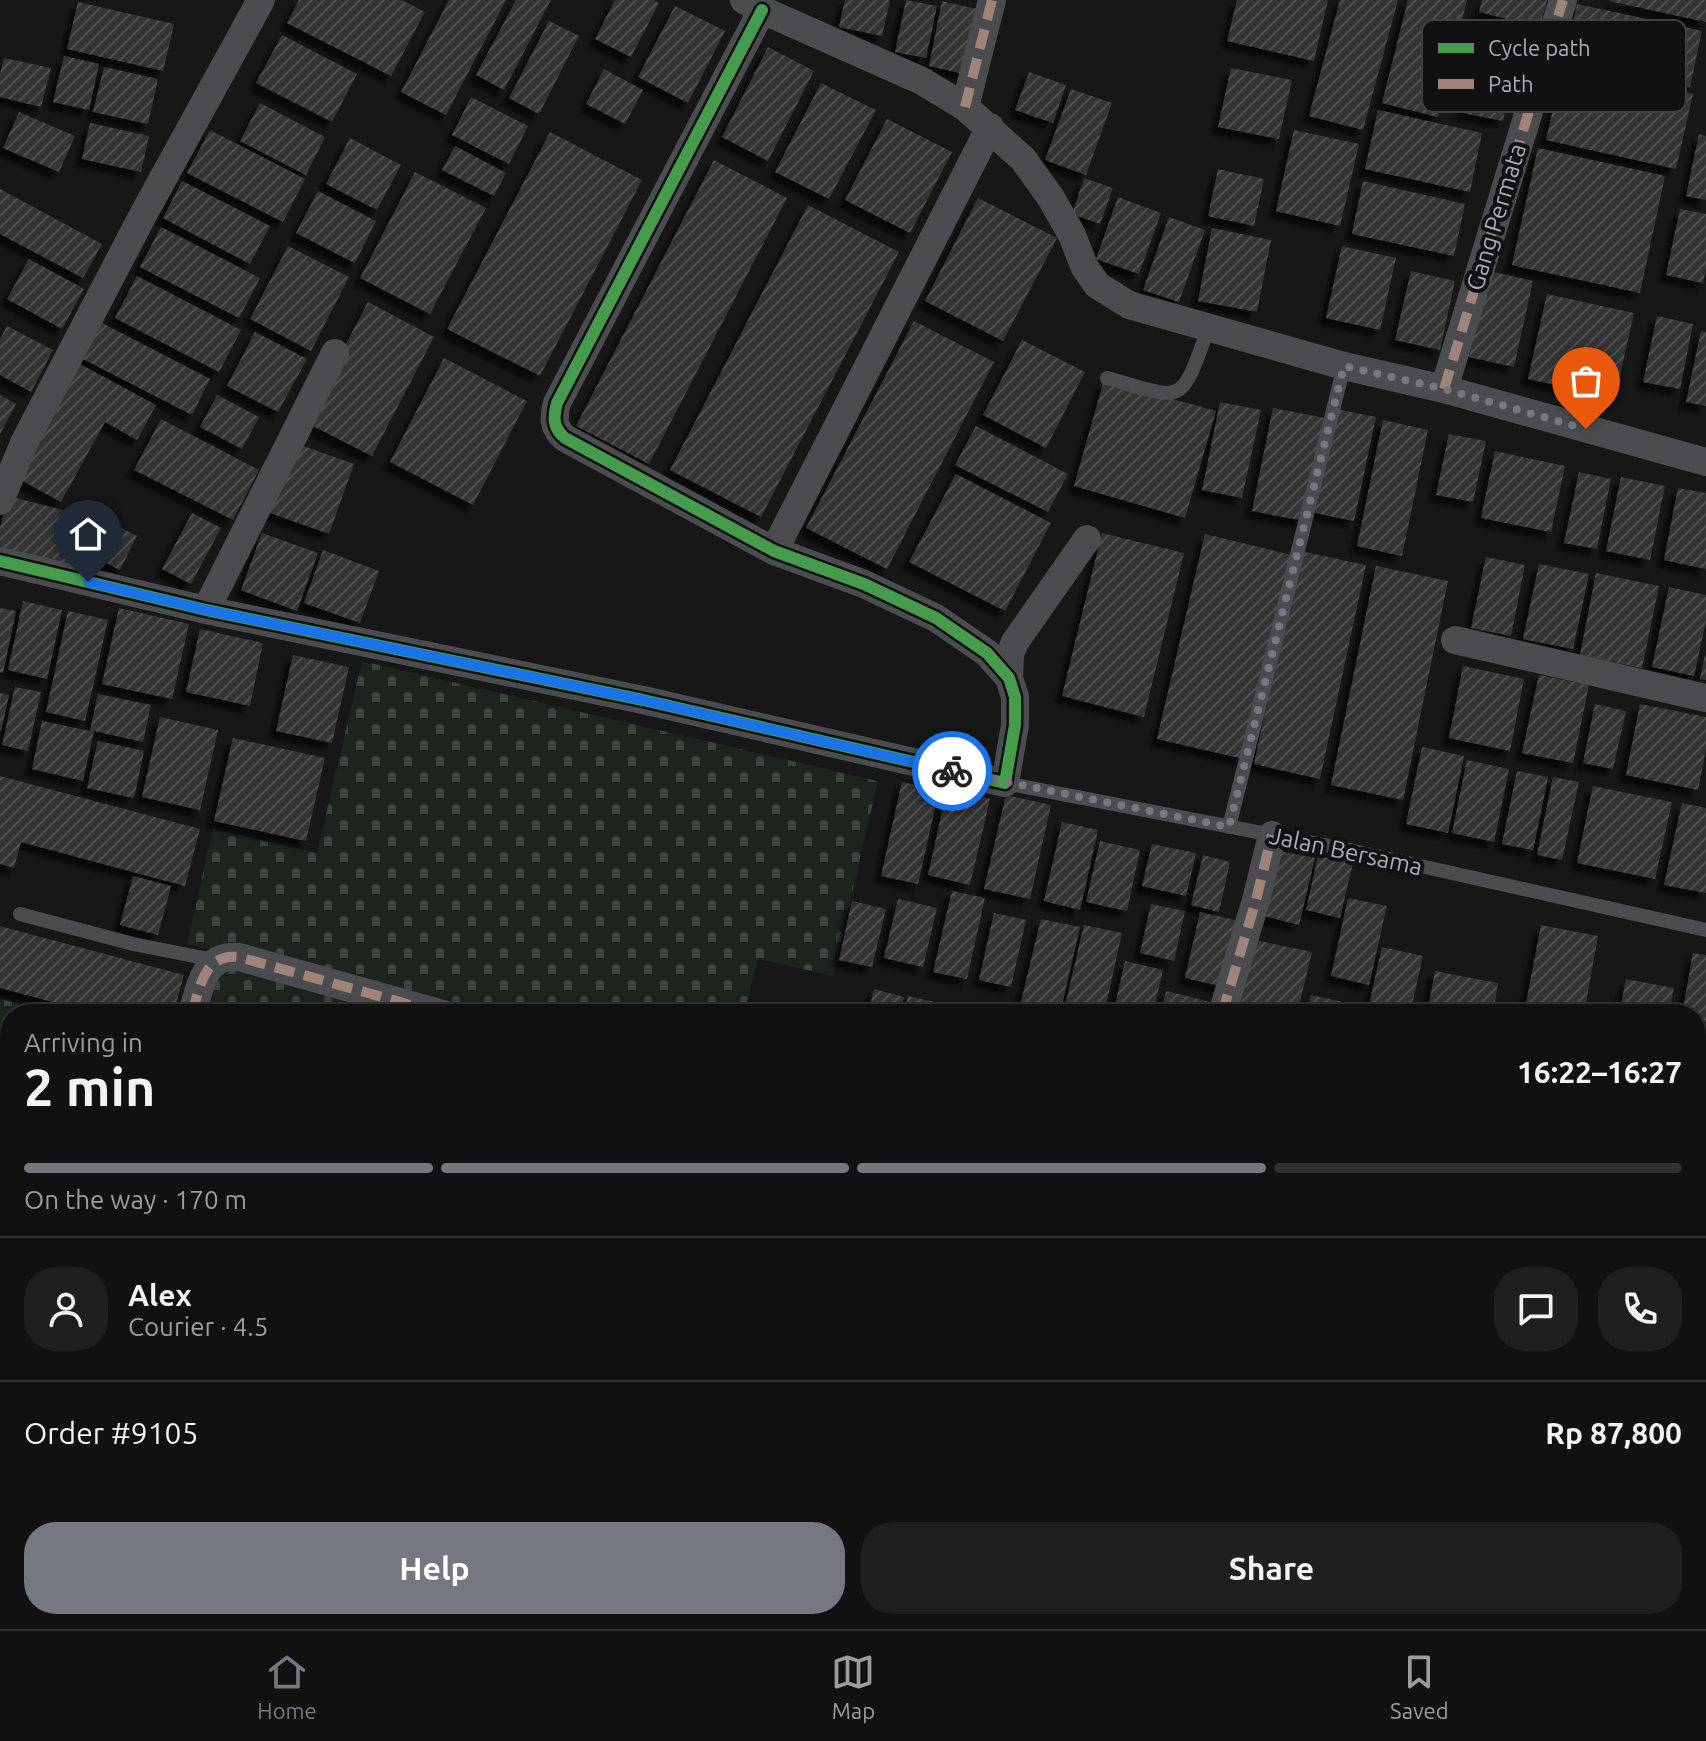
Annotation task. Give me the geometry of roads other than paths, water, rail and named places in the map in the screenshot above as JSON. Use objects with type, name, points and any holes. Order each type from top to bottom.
[{"type":"street","points":[[0,501],[24,443],[144,213],[261,0]]},
{"type":"street","points":[[965,107],[992,0]]},
{"type":"street","name":"Gang Permata","points":[[1557,20],[1563,0]]},
{"type":"street","points":[[1009,678],[987,653],[936,618],[864,584],[774,551],[556,431],[554,414],[557,403],[753,5],[922,81],[965,107],[1023,159],[1051,198],[1072,235],[1084,266],[1097,285],[1129,305],[1208,329],[1444,389],[1706,462]]},
{"type":"street","name":"Gang Permata","points":[[1444,389],[1529,112]]},
{"type":"street","points":[[774,551],[990,127]]},
{"type":"street","points":[[206,610],[335,353]]},
{"type":"street","points":[[1005,783],[1016,710],[1009,678],[1010,654],[1015,642],[1087,539]]},
{"type":"street","name":"Jalan Bersama","points":[[0,561],[206,610],[628,697],[1005,783]]},
{"type":"street","points":[[1455,640],[1706,698]]},
{"type":"street","points":[[1225,1004],[1272,835]]},
{"type":"street","points":[[195,1004],[214,960],[225,956],[239,957],[407,1004]]},
{"type":"lane","points":[[1107,378],[1165,394],[1181,390],[1190,378],[1208,329]]},
{"type":"lane","points":[[1229,827],[1344,366]]},
{"type":"lane","name":"Jalan Bersama","points":[[1005,783],[1272,835],[1706,930]]},
{"type":"lane","points":[[20,914],[133,944],[214,960]]}]
